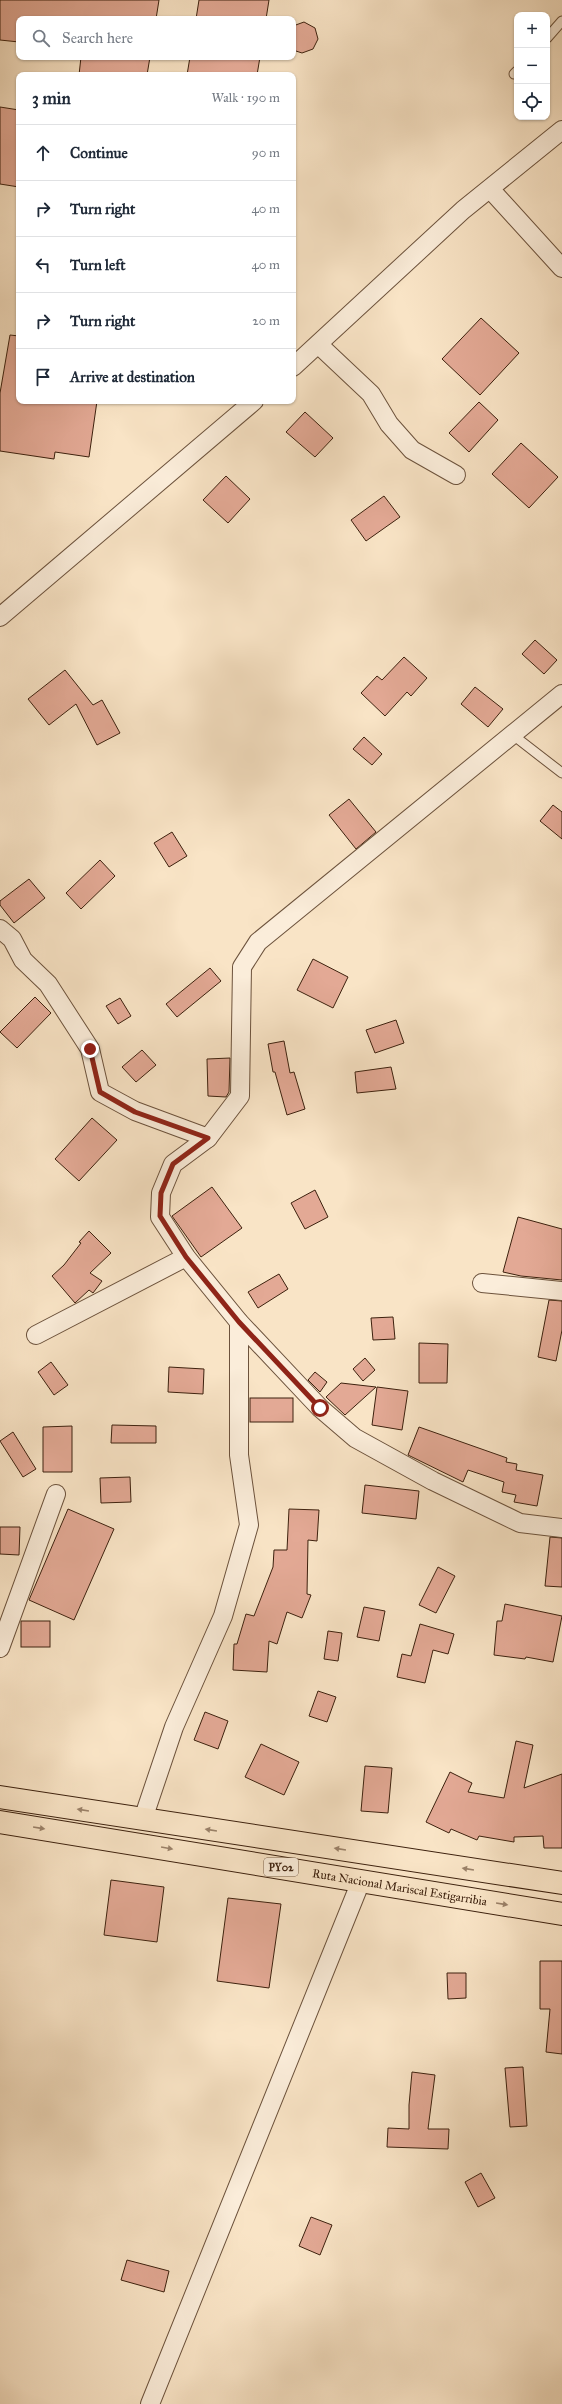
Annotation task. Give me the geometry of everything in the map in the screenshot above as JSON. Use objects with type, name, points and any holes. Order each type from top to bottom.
[{"type":"highway","name":"PY02","points":[[0,1796],[562,1883]]},
{"type":"highway","name":"Ruta Nacional Mariscal Estigarribia","points":[[0,1822],[562,1914]]},
{"type":"street","points":[[296,364],[319,345],[463,210],[491,190],[562,130]]},
{"type":"street","points":[[491,190],[562,268]]},
{"type":"street","points":[[319,345],[371,394],[389,424],[412,450],[456,475]]},
{"type":"street","points":[[0,617],[250,404]]},
{"type":"street","points":[[562,694],[258,942],[242,966],[240,1096],[208,1138],[173,1164],[161,1193],[160,1216],[186,1257],[239,1322],[320,1408],[355,1438],[433,1482],[520,1523],[562,1528]]},
{"type":"street","points":[[0,929],[12,939],[23,960],[48,984],[90,1049],[100,1092],[135,1112],[208,1138]]},
{"type":"street","points":[[36,1335],[186,1257]]},
{"type":"street","points":[[482,1283],[562,1291]]},
{"type":"street","points":[[143,1819],[174,1727],[223,1616],[249,1525],[239,1455],[239,1322]]},
{"type":"street","points":[[0,1648],[56,1494]]},
{"type":"street","points":[[150,2404],[361,1881]]},
{"type":"lane","points":[[550,35],[562,21]]},
{"type":"lane","points":[[513,735],[562,773]]},
{"type":"building","points":[[0,0],[159,0],[156,16],[16,16],[16,42],[0,40]]},
{"type":"building","points":[[199,0],[269,0],[266,16],[196,16]]},
{"type":"building","points":[[304,22],[315,28],[318,39],[313,49],[302,53],[296,51],[296,25]]},
{"type":"building","points":[[81,60],[150,60],[148,72],[79,72]]},
{"type":"building","points":[[190,60],[260,60],[258,72],[188,72]]},
{"type":"building","points":[[0,107],[16,110],[16,187],[0,184]]},
{"type":"building","points":[[481,318],[519,353],[480,395],[442,359]]},
{"type":"building","points":[[10,335],[16,336],[16,404],[97,404],[89,457],[55,452],[54,459],[0,451],[0,393]]},
{"type":"building","points":[[479,402],[498,420],[469,452],[449,433]]},
{"type":"building","points":[[305,412],[333,438],[315,457],[286,432]]},
{"type":"building","points":[[521,443],[558,477],[529,508],[492,474]]},
{"type":"building","points":[[226,476],[250,499],[228,523],[203,500]]},
{"type":"building","points":[[384,496],[400,517],[366,541],[351,520]]},
{"type":"building","points":[[535,640],[557,660],[544,674],[522,654]]},
{"type":"building","points":[[404,657],[427,678],[411,696],[407,692],[385,716],[361,693],[377,676],[382,680]]},
{"type":"building","points":[[65,670],[93,705],[102,700],[120,733],[97,745],[76,704],[49,725],[28,699]]},
{"type":"building","points":[[475,687],[503,709],[488,727],[461,704]]},
{"type":"building","points":[[364,737],[382,754],[372,765],[353,749]]},
{"type":"building","points":[[349,799],[376,832],[356,849],[329,815]]},
{"type":"building","points":[[553,805],[562,812],[562,839],[540,821]]},
{"type":"building","points":[[172,832],[187,856],[169,867],[154,843]]},
{"type":"building","points":[[100,860],[115,876],[81,909],[66,893]]},
{"type":"building","points":[[29,879],[45,898],[14,923],[0,905],[0,901]]},
{"type":"building","points":[[313,959],[348,977],[333,1008],[297,990]]},
{"type":"building","points":[[210,968],[221,981],[177,1017],[166,1004]]},
{"type":"building","points":[[35,997],[51,1013],[17,1048],[0,1032]]},
{"type":"building","points":[[120,998],[131,1016],[118,1024],[106,1006]]},
{"type":"building","points":[[396,1020],[404,1043],[375,1053],[366,1030]]},
{"type":"building","points":[[284,1041],[290,1073],[294,1072],[305,1109],[287,1115],[275,1072],[273,1072],[268,1044]]},
{"type":"building","points":[[142,1050],[156,1065],[136,1082],[122,1067]]},
{"type":"building","points":[[230,1058],[229,1092],[226,1097],[208,1096],[207,1059]]},
{"type":"building","points":[[391,1067],[396,1089],[357,1093],[355,1072]]},
{"type":"building","points":[[92,1118],[117,1140],[79,1181],[55,1159]]},
{"type":"building","points":[[212,1187],[242,1228],[201,1257],[172,1216]]},
{"type":"building","points":[[315,1190],[328,1217],[305,1229],[291,1203]]},
{"type":"building","points":[[518,1217],[562,1229],[562,1280],[521,1276],[503,1272]]},
{"type":"building","points":[[89,1231],[111,1253],[90,1273],[102,1281],[93,1293],[89,1290],[75,1303],[52,1276],[64,1265],[81,1243],[79,1242]]},
{"type":"building","points":[[279,1274],[288,1289],[258,1308],[248,1292]]},
{"type":"building","points":[[549,1300],[562,1301],[562,1330],[556,1361],[538,1357]]},
{"type":"building","points":[[393,1317],[395,1339],[373,1340],[371,1318]]},
{"type":"building","points":[[419,1343],[448,1344],[447,1383],[419,1383]]},
{"type":"building","points":[[365,1358],[375,1370],[363,1381],[353,1369]]},
{"type":"building","points":[[51,1362],[68,1385],[54,1395],[38,1372]]},
{"type":"building","points":[[169,1367],[204,1369],[203,1394],[168,1392]]},
{"type":"building","points":[[315,1372],[327,1382],[320,1392],[308,1380]]},
{"type":"building","points":[[341,1383],[376,1387],[345,1415],[326,1397]]},
{"type":"building","points":[[377,1387],[408,1391],[402,1430],[372,1425]]},
{"type":"building","points":[[250,1398],[293,1398],[293,1422],[250,1422]]},
{"type":"building","points":[[112,1425],[156,1426],[156,1443],[111,1443]]},
{"type":"building","points":[[72,1426],[72,1472],[43,1472],[43,1427]]},
{"type":"building","points":[[419,1427],[507,1458],[506,1462],[517,1464],[516,1470],[543,1475],[537,1506],[514,1502],[516,1495],[502,1492],[504,1482],[468,1470],[463,1482],[408,1455]]},
{"type":"building","points":[[13,1432],[36,1469],[23,1477],[0,1441]]},
{"type":"building","points":[[130,1477],[131,1502],[101,1503],[100,1478]]},
{"type":"building","points":[[365,1485],[419,1491],[416,1519],[362,1513]]},
{"type":"building","points":[[68,1509],[114,1529],[74,1620],[29,1600]]},
{"type":"building","points":[[289,1509],[319,1510],[317,1541],[308,1540],[307,1594],[311,1595],[302,1618],[287,1612],[277,1644],[269,1641],[267,1672],[233,1670],[234,1644],[237,1644],[246,1614],[254,1616],[273,1567],[274,1550],[287,1550]]},
{"type":"building","points":[[0,1527],[20,1527],[19,1555],[0,1554]]},
{"type":"building","points":[[550,1537],[562,1538],[562,1587],[545,1586]]},
{"type":"building","points":[[438,1567],[455,1576],[436,1613],[419,1605]]},
{"type":"building","points":[[505,1604],[562,1616],[553,1662],[526,1657],[525,1659],[494,1655],[497,1621],[502,1621]]},
{"type":"building","points":[[364,1607],[385,1611],[379,1641],[357,1637]]},
{"type":"building","points":[[21,1621],[50,1621],[50,1647],[21,1647]]},
{"type":"building","points":[[420,1624],[454,1634],[448,1654],[433,1650],[425,1683],[397,1677],[402,1654],[411,1656]]},
{"type":"building","points":[[328,1631],[342,1633],[338,1661],[324,1659]]},
{"type":"building","points":[[318,1691],[336,1697],[327,1722],[309,1716]]},
{"type":"building","points":[[205,1712],[228,1721],[218,1749],[194,1740]]},
{"type":"building","points":[[516,1741],[533,1745],[524,1788],[562,1774],[562,1848],[544,1848],[543,1836],[514,1837],[514,1842],[479,1836],[477,1840],[451,1829],[449,1833],[426,1822],[450,1772],[472,1783],[468,1792],[504,1798]]},
{"type":"building","points":[[261,1744],[299,1762],[284,1795],[245,1777]]},
{"type":"building","points":[[365,1766],[392,1768],[388,1813],[361,1811]]},
{"type":"building","points":[[111,1880],[164,1887],[157,1942],[104,1935]]},
{"type":"building","points":[[228,1898],[281,1904],[269,1988],[217,1981]]},
{"type":"building","points":[[540,1961],[562,1961],[562,2054],[546,2052],[550,2009],[540,2009]]},
{"type":"building","points":[[447,1973],[466,1973],[466,1998],[448,1999]]},
{"type":"building","points":[[523,2067],[527,2126],[510,2127],[505,2068]]},
{"type":"building","points":[[412,2072],[435,2075],[428,2129],[449,2129],[448,2149],[387,2147],[388,2128],[409,2129],[409,2105]]},
{"type":"building","points":[[481,2173],[495,2198],[478,2207],[465,2182]]},
{"type":"building","points":[[311,2217],[332,2225],[320,2255],[299,2246]]},
{"type":"building","points":[[127,2260],[169,2271],[164,2292],[121,2280]]},
{"type":"route","points":[[90,1049],[100,1092],[135,1112],[208,1138],[173,1164],[161,1193],[160,1216],[186,1257],[239,1322],[320,1408]]}]
